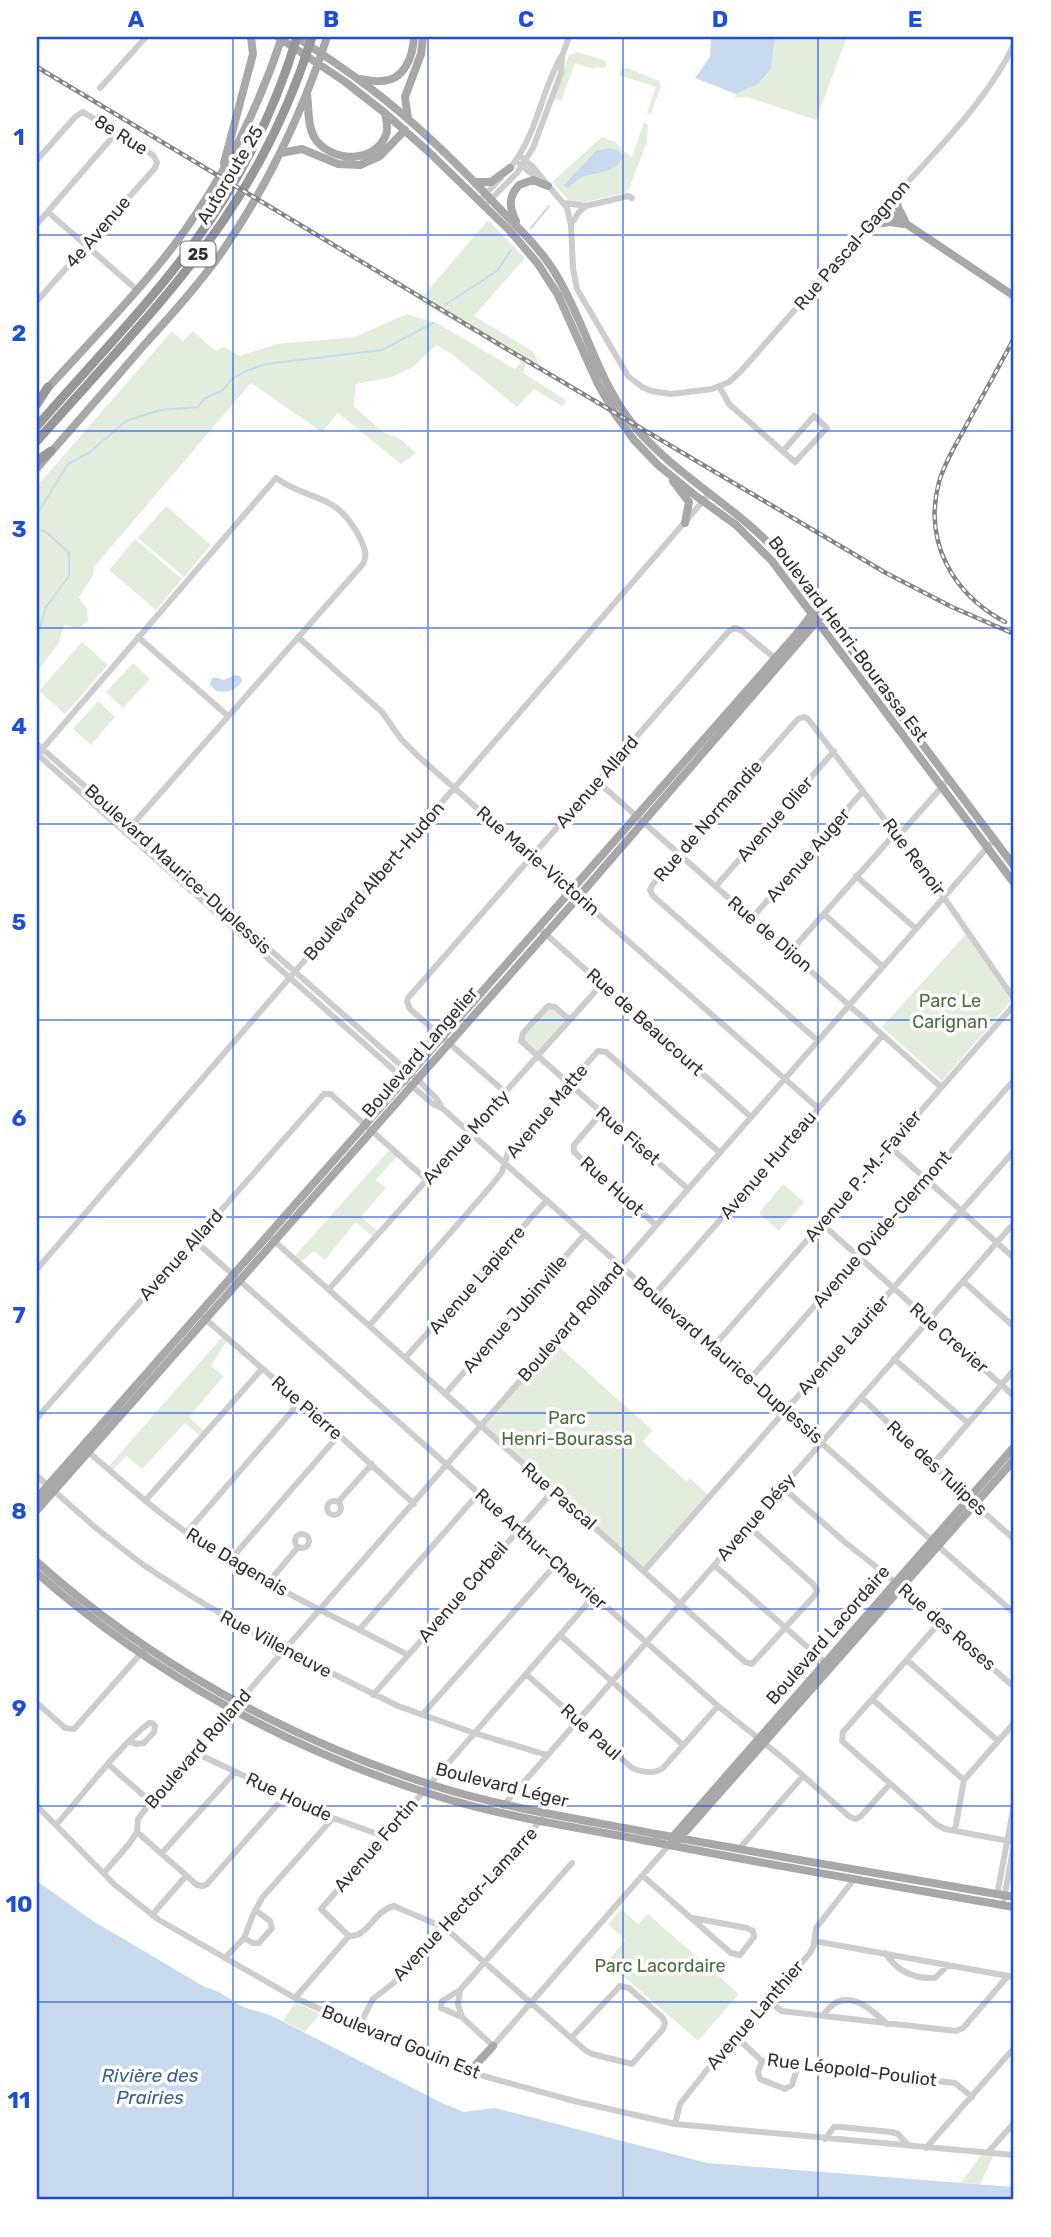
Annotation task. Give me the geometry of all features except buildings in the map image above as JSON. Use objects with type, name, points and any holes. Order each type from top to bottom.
[{"type":"highway","name":"Autoroute 25","points":[[37,426],[168,276],[218,209],[262,129],[297,37]]},
{"type":"highway","name":"Autoroute 25","points":[[37,441],[177,281],[225,219],[253,174],[279,123],[312,37]]},
{"type":"highway","points":[[37,402],[48,387]]},
{"type":"highway","points":[[37,461],[51,451]]},
{"type":"main road","points":[[222,173],[253,54],[251,37]]},
{"type":"main road","points":[[48,387],[137,290],[188,225],[222,173],[257,102],[280,37]]},
{"type":"main road","name":"Boulevard Henri-Bourassa Est","points":[[280,37],[405,130],[528,252],[543,271],[566,310],[597,384],[615,414],[646,453],[670,475],[726,517],[762,550],[789,582],[942,788],[1014,866]]},
{"type":"main road","name":"Boulevard Henri-Bourassa Est","points":[[297,37],[358,79],[408,119],[519,226],[541,252],[567,292],[611,390],[630,420],[662,455],[769,542],[948,780],[1014,883]]},
{"type":"main road","points":[[37,468],[208,270],[250,209],[281,153],[307,94],[327,37]]},
{"type":"main road","points":[[358,79],[380,82],[398,76],[411,57],[414,37]]},
{"type":"main road","points":[[408,119],[405,97],[421,54],[423,37]]},
{"type":"main road","points":[[307,94],[313,135],[325,149],[340,156],[363,155],[377,146],[386,134],[385,113]]},
{"type":"main road","points":[[281,153],[302,149],[338,164],[360,165],[377,159],[405,130]]},
{"type":"main road","points":[[474,182],[491,182],[519,162]]},
{"type":"main road","points":[[519,226],[510,205],[514,191],[525,181],[533,180],[548,186]]},
{"type":"main road","points":[[896,194],[900,212],[909,226]]},
{"type":"main road","points":[[884,209],[1014,296]]},
{"type":"main road","points":[[869,225],[890,222],[909,226]]},
{"type":"main road","points":[[670,475],[689,502],[685,523]]},
{"type":"main road","name":"Boulevard Langelier","points":[[815,618],[817,604]]},
{"type":"main road","name":"Boulevard Langelier","points":[[37,1510],[51,1488],[85,1449],[815,618],[824,613]]},
{"type":"main road","name":"Boulevard Lacordaire","points":[[972,1502],[1014,1447]]},
{"type":"main road","name":"Boulevard Lacordaire","points":[[673,1840],[935,1543],[1014,1460]]},
{"type":"main road","name":"Boulevard Langelier","points":[[37,1498],[51,1488]]},
{"type":"main road","name":"Boulevard Léger","points":[[37,1562],[54,1583]]},
{"type":"main road","name":"Boulevard Léger","points":[[37,1573],[144,1650],[286,1736],[328,1755],[499,1812],[541,1821],[739,1849],[855,1875]]},
{"type":"main road","name":"Boulevard Léger","points":[[427,1788],[855,1875],[1000,1899],[1014,1897]]},
{"type":"main road","name":"Boulevard Léger","points":[[1000,1899],[1014,1907]]},
{"type":"main road","name":"Boulevard Lacordaire","points":[[470,2071],[493,2046]]},
{"type":"street","points":[[100,88],[146,37]]},
{"type":"street","points":[[482,204],[519,162],[569,37]]},
{"type":"street","name":"Rue Pascal-Gagnon","points":[[571,225],[573,268],[580,294],[628,376],[642,387],[656,392],[680,393],[729,382],[980,99],[1014,44]]},
{"type":"street","name":"8e Rue","points":[[37,160],[81,112],[87,113],[153,155],[157,161]]},
{"type":"street","points":[[37,224],[116,132]]},
{"type":"street","name":"4e Avenue","points":[[37,301],[155,167],[157,161]]},
{"type":"street","points":[[519,162],[564,203],[571,225]]},
{"type":"street","points":[[489,196],[519,162]]},
{"type":"street","points":[[564,203],[586,206],[628,196],[632,198]]},
{"type":"street","points":[[571,225],[586,206]]},
{"type":"street","points":[[48,212],[137,290]]},
{"type":"street","points":[[719,386],[729,404],[795,462],[827,428],[814,416],[783,451]]},
{"type":"street","points":[[38,751],[276,478],[285,485],[323,499],[337,508],[351,523],[363,545],[366,556],[363,564],[128,830]]},
{"type":"street","name":"Boulevard Albert-Hudon","points":[[37,1269],[710,493]]},
{"type":"street","name":"Avenue Allard","points":[[446,1040],[407,1005],[408,998],[728,632],[738,628],[778,661]]},
{"type":"street","points":[[138,637],[228,716]]},
{"type":"street","name":"Rue Marie-Victorin","points":[[298,638],[382,712],[405,744],[818,1108]]},
{"type":"street","name":"Rue de Normandie","points":[[808,719],[798,719],[653,884],[651,893],[817,1041]]},
{"type":"street","name":"Rue Renoir","points":[[808,719],[943,896],[1014,999]]},
{"type":"street","name":"Boulevard Maurice-Duplessis","points":[[38,751],[411,1080],[433,1104],[442,1108],[470,1132],[1014,1613]]},
{"type":"street","name":"Avenue Olier","points":[[716,886],[834,751]]},
{"type":"street","points":[[790,952],[856,876],[891,838],[902,832],[948,780]]},
{"type":"street","name":"Rue de Dijon","points":[[598,782],[941,1087]]},
{"type":"street","name":"Avenue Auger","points":[[752,918],[863,791]]},
{"type":"street","name":"Boulevard Rolland","points":[[104,1873],[137,1832],[138,1819],[151,1802],[990,843]]},
{"type":"street","points":[[856,876],[915,928]]},
{"type":"street","points":[[824,914],[882,966]]},
{"type":"street","name":"Rue de Beaucourt","points":[[542,931],[751,1117]]},
{"type":"street","name":"Avenue Monty","points":[[329,1289],[602,984]]},
{"type":"street","name":"Avenue P.-M.-Favier","points":[[713,1347],[1014,1005]]},
{"type":"street","points":[[537,1055],[522,1041],[523,1033],[548,1006],[553,1006],[569,1019]]},
{"type":"street","name":"Avenue Hurteau","points":[[654,1295],[882,1036]]},
{"type":"street","points":[[446,1040],[505,1092]]},
{"type":"street","name":"Avenue Matte","points":[[369,1326],[491,1186],[502,1172],[508,1153],[596,1052],[604,1051],[720,1153]]},
{"type":"street","name":"Rue Fiset","points":[[537,1055],[688,1189]]},
{"type":"street","name":"Avenue Ovide-Clermont","points":[[750,1379],[1014,1080]]},
{"type":"street","name":"Avenue Allard","points":[[37,1418],[321,1096],[331,1094],[369,1128]]},
{"type":"street","name":"Rue Huot","points":[[602,1112],[574,1145],[574,1152],[656,1225]]},
{"type":"street","points":[[369,1128],[427,1180]]},
{"type":"street","points":[[889,1146],[1014,1258]]},
{"type":"street","name":"Avenue Laurier","points":[[644,1571],[1014,1151]]},
{"type":"street","name":"Avenue Lapierre","points":[[405,1358],[547,1200]]},
{"type":"street","name":"Rue Crevier","points":[[821,1223],[1014,1396]]},
{"type":"street","name":"Avenue Désy","points":[[499,1812],[1014,1223]]},
{"type":"street","name":"Avenue Jubinville","points":[[445,1394],[585,1234]]},
{"type":"street","name":"Rue Pascal","points":[[271,1239],[748,1664],[755,1663],[786,1629]]},
{"type":"street","name":"Rue Arthur-Chevrier","points":[[194,1240],[646,1643],[850,1817],[856,1819],[861,1816],[890,1784]]},
{"type":"street","points":[[963,1281],[1014,1327]]},
{"type":"street","name":"Rue Pierre","points":[[202,1316],[414,1504]]},
{"type":"street","points":[[894,1359],[968,1423]]},
{"type":"street","points":[[145,1501],[262,1369]]},
{"type":"street","points":[[933,1464],[1014,1370]]},
{"type":"street","name":"Rue des Tulipes","points":[[861,1397],[1014,1539]]},
{"type":"street","points":[[187,1532],[299,1403]]},
{"type":"street","points":[[230,1560],[339,1435]]},
{"type":"street","name":"Rue Dagenais","points":[[85,1449],[145,1501],[230,1560],[320,1611],[408,1655]]},
{"type":"street","points":[[338,1502],[372,1464]]},
{"type":"street","name":"Rue Villeneuve","points":[[37,1476],[113,1542],[163,1578],[285,1651],[373,1695],[422,1715],[547,1755]]},
{"type":"street","name":"Rue des Roses","points":[[782,1487],[899,1585],[1014,1687]]},
{"type":"street","name":"Avenue Corbeil","points":[[373,1695],[553,1490]]},
{"type":"street","points":[[359,1630],[478,1494]]},
{"type":"street","points":[[748,1526],[817,1590],[786,1629]]},
{"type":"street","points":[[268,1583],[298,1547]]},
{"type":"street","points":[[422,1715],[556,1563]]},
{"type":"street","points":[[714,1565],[828,1665]]},
{"type":"street","name":"Avenue Fortin","points":[[349,1936],[321,1909],[594,1596]]},
{"type":"street","points":[[940,1622],[842,1732],[841,1738],[843,1743],[937,1825],[1012,1842]]},
{"type":"street","points":[[560,1635],[684,1745]]},
{"type":"street","points":[[37,1703],[65,1728],[74,1728],[144,1650]]},
{"type":"street","points":[[906,1660],[998,1741]]},
{"type":"street","name":"Rue Paul","points":[[526,1674],[635,1769],[652,1772],[659,1771],[718,1706]]},
{"type":"street","points":[[872,1699],[964,1780]]},
{"type":"street","points":[[955,1830],[964,1780],[1014,1723]]},
{"type":"street","points":[[56,1825],[130,1741]]},
{"type":"street","name":"Rue Houde","points":[[196,1752],[333,1818],[383,1836]]},
{"type":"street","points":[[109,1765],[151,1802]]},
{"type":"street","points":[[162,1853],[234,1772]]},
{"type":"street","points":[[739,1849],[803,1776]]},
{"type":"street","points":[[137,1832],[200,1886],[207,1884],[285,1796]]},
{"type":"street","points":[[1000,1899],[1012,1842],[1014,1805]]},
{"type":"street","name":"Boulevard Gouin Est","points":[[37,1806],[127,1896],[152,1915],[295,1998],[470,2071],[536,2091],[674,2124],[1014,2155]]},
{"type":"street","name":"Avenue Hector-Lamarre","points":[[359,2026],[373,1999],[401,1977],[546,1813]]},
{"type":"street","points":[[225,1958],[244,1938],[262,1898],[333,1818]]},
{"type":"street","name":"Boulevard Lacordaire","points":[[493,2046],[673,1840]]},
{"type":"street","points":[[493,2046],[462,2017],[442,2010],[440,2005],[460,1990],[572,1863]]},
{"type":"street","points":[[152,1915],[186,1875]]},
{"type":"street","name":"Avenue Lanthier","points":[[674,2124],[680,2104],[810,1953],[816,1928],[855,1875]]},
{"type":"street","points":[[643,1876],[734,1955],[742,1953],[754,1937],[753,1931],[747,1928],[693,1919]]},
{"type":"street","points":[[295,1998],[349,1936],[360,1934],[381,1910],[394,1906],[444,1928],[571,2038],[592,2054],[632,2064],[663,2029],[665,2023],[663,2018],[628,1988],[620,1986],[571,2038]]},
{"type":"street","points":[[244,1938],[259,1943],[272,1928],[270,1921],[255,1910]]},
{"type":"street","points":[[814,1941],[1011,1976]]},
{"type":"street","points":[[885,1953],[893,1965],[917,1977],[935,1978],[948,1965]]},
{"type":"street","points":[[769,2000],[781,2011],[959,2031],[1011,1976]]},
{"type":"street","points":[[460,1990],[458,2004],[462,2017]]},
{"type":"street","points":[[822,2016],[837,2002],[844,2001],[865,2007],[887,2024]]},
{"type":"street","name":"Rue Léopold-Pouliot","points":[[736,2036],[762,2061],[955,2083],[971,2096]]},
{"type":"street","points":[[926,2148],[1014,2048]]},
{"type":"street","points":[[762,2061],[758,2072],[760,2079],[785,2089],[792,2085],[799,2066]]},
{"type":"street","points":[[988,2152],[1014,2123]]},
{"type":"street","name":"Boulevard Gouin Est","points":[[825,2139],[834,2127],[841,2127],[891,2132],[898,2134],[909,2146]]},
{"type":"green space","points":[[775,37],[847,37],[816,120],[747,97],[735,98],[736,94],[758,84],[771,69]]},
{"type":"green space","points":[[578,52],[606,61],[607,66],[594,69],[575,63],[561,101],[554,98],[569,55]]},
{"type":"green space","points":[[627,68],[659,81],[661,86],[651,114],[647,113],[656,87],[619,75],[620,70]]},
{"type":"green space","points":[[644,122],[648,125],[647,142],[625,193],[577,204],[570,202],[552,182],[602,137],[616,142],[632,157]]},
{"type":"green space","points":[[488,220],[525,258],[474,316],[534,352],[542,373],[526,364],[523,373],[567,401],[562,406],[534,389],[517,407],[453,355],[436,345],[413,367],[392,377],[356,384],[354,406],[384,433],[399,438],[416,453],[401,464],[338,413],[322,432],[251,383],[94,567],[93,575],[79,597],[87,609],[88,621],[78,628],[64,625],[58,644],[37,672],[37,486],[172,331],[183,341],[193,331],[213,349],[224,347],[240,356],[277,344],[355,337],[407,314],[437,323],[515,369],[522,361],[419,301]]},
{"type":"green space","points":[[166,506],[211,545],[184,577],[138,538]]},
{"type":"green space","points":[[135,539],[182,579],[156,610],[109,570]]},
{"type":"green space","points":[[82,642],[108,665],[65,714],[39,691]]},
{"type":"green space","points":[[133,663],[150,679],[123,708],[106,692]]},
{"type":"green space","points":[[98,701],[115,717],[91,745],[73,729]]},
{"type":"green space","name":"Parc Le Carignan","points":[[966,934],[1011,1001],[942,1081],[882,1027]]},
{"type":"green space","points":[[550,1005],[569,1019],[537,1055],[523,1042],[523,1033]]},
{"type":"green space","points":[[391,1148],[399,1154],[376,1180],[386,1188],[361,1217],[380,1233],[375,1239],[356,1222],[325,1260],[314,1251],[299,1263],[293,1258]]},
{"type":"green space","points":[[783,1184],[804,1202],[779,1231],[759,1213]]},
{"type":"green space","points":[[224,1335],[228,1339],[211,1366],[224,1376],[189,1417],[205,1432],[201,1437],[185,1423],[142,1469],[126,1456],[111,1472],[107,1468]]},
{"type":"green space","name":"Parc Henri-Bourassa","points":[[554,1342],[652,1430],[643,1442],[687,1482],[690,1478],[709,1496],[644,1571],[481,1426]]},
{"type":"green space","name":"Parc Lacordaire","points":[[621,1909],[638,1924],[648,1914],[739,1994],[698,2041],[607,1962],[625,1940],[608,1924]]},
{"type":"green space","points":[[295,2002],[320,2014],[305,2032],[283,2021]]},
{"type":"green space","points":[[983,2152],[995,2153],[980,2184],[961,2183]]},
{"type":"water","points":[[711,37],[775,37],[771,69],[758,84],[736,94],[695,78],[710,57]]},
{"type":"water","points":[[611,148],[623,156],[617,166],[582,177],[568,188],[564,185],[596,151]]},
{"type":"water","points":[[235,675],[240,676],[242,681],[231,690],[216,691],[210,685],[214,677],[224,680]]},
{"type":"water","name":"Rivière des Prairies","points":[[37,1881],[93,1921],[203,1986],[219,1992],[243,2007],[270,2015],[464,2112],[495,2108],[707,2163],[1013,2187],[1014,2200],[37,2200]]},
{"type":"waterway","points":[[531,228],[549,206]]},
{"type":"waterway","points":[[445,305],[497,271],[511,250]]},
{"type":"waterway","points":[[37,514],[68,464],[90,452],[126,421],[160,410],[198,407],[204,399],[223,390],[232,379],[266,364],[382,350],[433,323]]},
{"type":"waterway","points":[[37,529],[46,532],[69,553],[69,576],[46,607],[37,637]]},
{"type":"railway","points":[[37,67],[886,573],[952,607],[1014,634]]},
{"type":"railway","points":[[1005,622],[970,597],[946,564],[935,525],[935,504],[939,482],[948,459],[1014,338]]}]
